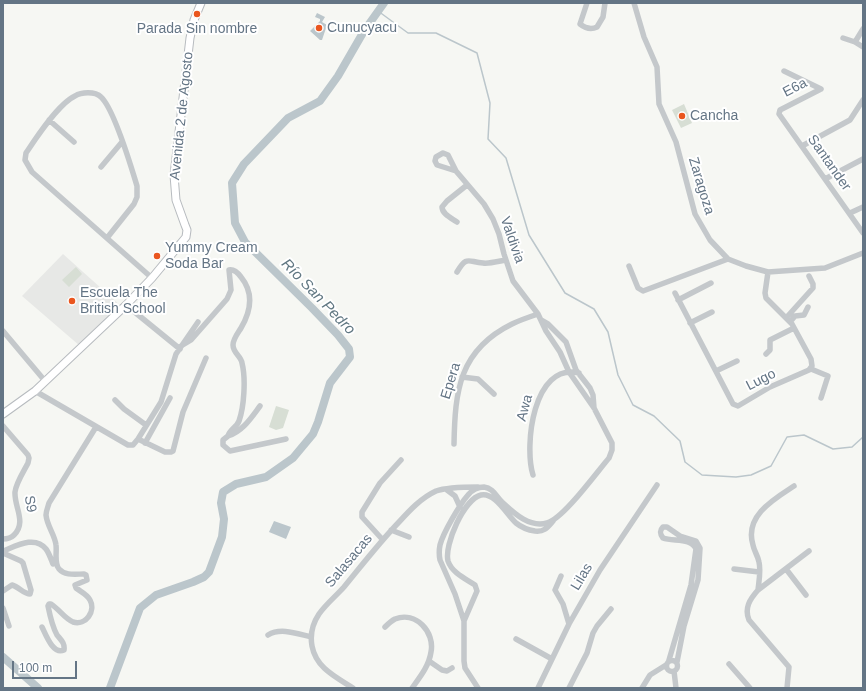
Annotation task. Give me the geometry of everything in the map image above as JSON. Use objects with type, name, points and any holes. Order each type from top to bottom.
[{"type":"main road","name":"Avenida 2 de Agosto","points":[[3,414],[35,391],[126,305],[183,242],[187,234],[186,225],[176,200],[174,176],[190,38],[194,20],[200,5]]},
{"type":"street","points":[[587,3],[580,24],[583,27],[588,28],[597,27],[603,17],[605,3]]},
{"type":"street","name":"Zaragoza","points":[[634,3],[644,37],[657,67],[659,104],[676,142],[695,214],[710,240],[728,259],[768,272],[825,268],[863,253]]},
{"type":"street","points":[[855,42],[863,29]]},
{"type":"street","points":[[842,38],[855,42],[863,47]]},
{"type":"street","name":"E6a","points":[[780,110],[821,88],[784,71]]},
{"type":"street","points":[[107,238],[134,204],[137,197],[137,186],[109,108],[100,96],[92,92],[75,95],[64,104],[49,120],[26,153],[25,160],[29,169],[152,278]]},
{"type":"street","points":[[802,146],[850,120],[863,100]]},
{"type":"street","name":"Santander","points":[[780,110],[779,114],[862,232]]},
{"type":"street","points":[[49,120],[74,142]]},
{"type":"street","points":[[101,166],[122,142]]},
{"type":"street","points":[[825,179],[863,159]]},
{"type":"street","name":"Valdivia","points":[[456,172],[484,204],[493,219],[513,281],[538,314],[546,331],[560,352],[569,372],[594,408],[612,443],[612,450],[609,458],[563,512],[553,521],[545,524],[531,523],[524,520],[501,504]]},
{"type":"street","points":[[457,222],[442,211],[442,207],[447,201],[468,185]]},
{"type":"street","points":[[850,213],[863,207]]},
{"type":"street","points":[[629,266],[638,288],[643,291],[728,259]]},
{"type":"street","points":[[457,272],[462,264],[468,260],[485,263],[506,260]]},
{"type":"street","points":[[181,347],[191,340],[227,299],[230,290],[229,270],[237,272],[242,277],[248,288],[250,306],[246,319],[233,342],[234,349],[242,362],[244,398],[239,422],[228,436]]},
{"type":"street","points":[[768,272],[765,295],[790,322],[811,359],[811,369],[828,376],[821,398]]},
{"type":"street","points":[[790,322],[813,288],[813,284],[809,276]]},
{"type":"street","points":[[678,300],[711,283]]},
{"type":"street","name":"Lugo","points":[[675,294],[733,404],[736,406],[770,387],[811,369]]},
{"type":"street","points":[[126,305],[181,347]]},
{"type":"street","points":[[766,354],[770,350],[770,340],[795,316],[804,315],[808,307]]},
{"type":"street","points":[[690,322],[712,312]]},
{"type":"street","name":"Epera","points":[[454,444],[455,406],[462,377],[470,358],[488,339],[511,324],[538,314]]},
{"type":"street","name":"Valdivia","points":[[541,320],[548,324],[566,342],[576,370],[590,388],[593,395],[594,408]]},
{"type":"street","points":[[35,391],[128,445],[133,445],[161,402],[176,354],[198,322]]},
{"type":"street","points":[[3,331],[45,381]]},
{"type":"street","points":[[138,439],[165,452],[171,452],[173,450],[186,406],[206,358]]},
{"type":"street","points":[[716,371],[737,361]]},
{"type":"street","points":[[569,372],[579,373]]},
{"type":"street","name":"Awa","points":[[533,475],[530,459],[532,426],[537,401],[548,384],[560,375],[569,372]]},
{"type":"street","points":[[462,377],[478,380],[494,394]]},
{"type":"street","points":[[145,443],[170,398]]},
{"type":"street","points":[[115,400],[124,409],[146,425]]},
{"type":"street","points":[[260,406],[238,432],[223,440],[223,445],[230,450],[286,439]]},
{"type":"street","name":"S9","points":[[3,426],[29,458],[15,492],[20,525],[18,531],[12,537],[3,539]]},
{"type":"street","points":[[42,627],[53,646],[57,650],[61,651],[64,650],[64,643],[53,628],[48,606],[49,604],[51,604],[68,620],[75,623],[87,620],[91,611],[90,599],[76,588],[75,585],[87,580],[86,575],[62,572],[57,566],[56,542],[47,521],[46,514],[49,503],[96,427]]},
{"type":"street","points":[[382,539],[362,517],[362,512],[380,483],[400,460]]},
{"type":"street","name":"Lilas","points":[[538,688],[569,624],[600,570],[657,485]]},
{"type":"street","points":[[758,590],[760,562],[752,544],[751,535],[754,521],[767,505],[794,486]]},
{"type":"street","name":"Salasacas","points":[[311,637],[320,613],[343,588],[382,539],[419,502],[436,491],[464,487],[479,487]]},
{"type":"street","points":[[478,688],[465,668],[464,621],[455,594],[440,560],[440,546],[442,538],[468,494],[479,487],[489,488],[501,504]]},
{"type":"street","points":[[446,489],[455,496],[463,512]]},
{"type":"street","points":[[464,621],[477,588],[451,567],[448,555],[452,536],[463,512],[477,497],[482,495],[491,496],[501,504]]},
{"type":"street","points":[[674,671],[667,669],[668,663],[691,585],[696,549],[695,546],[688,542],[663,538],[660,532],[663,527],[667,527],[680,536],[696,541],[700,548],[698,580],[684,626],[677,667],[674,671],[676,688]]},
{"type":"street","points":[[391,530],[409,537]]},
{"type":"street","points":[[3,552],[30,541],[35,542],[46,548],[53,564]]},
{"type":"street","points":[[787,688],[789,667],[749,620],[747,616],[748,604],[758,590],[809,551]]},
{"type":"street","points":[[3,552],[23,563],[31,590],[30,594],[26,594],[17,586],[12,585],[3,591]]},
{"type":"street","points":[[734,569],[760,572]]},
{"type":"street","points":[[786,569],[806,595]]},
{"type":"street","points":[[562,576],[555,590],[563,604],[569,624]]},
{"type":"street","points":[[3,608],[9,626]]},
{"type":"street","points":[[569,688],[585,657],[593,633],[597,626],[612,609]]},
{"type":"street","points":[[385,627],[394,620],[410,618],[420,623],[429,634],[432,643],[429,661],[412,688]]},
{"type":"street","points":[[268,635],[272,632],[280,631],[311,637],[313,651],[321,666],[353,688]]},
{"type":"street","points":[[516,639],[552,659]]},
{"type":"street","points":[[642,688],[650,675],[674,660],[677,662]]},
{"type":"street","points":[[429,661],[447,672],[452,668]]},
{"type":"street","points":[[729,664],[750,688]]},
{"type":"shaded area","name":"Cunucyacu","points":[[317,13],[325,17],[322,22],[327,25],[322,40],[310,31],[320,21],[320,19],[315,17]]},
{"type":"shaded area","name":"Cancha","points":[[684,104],[692,123],[681,128],[672,110]]},
{"type":"shaded area","name":"Escuela The British School","points":[[63,254],[121,306],[80,346],[22,296]]},
{"type":"shaded area","points":[[76,267],[82,274],[69,287],[62,280]]},
{"type":"shaded area","points":[[276,406],[289,410],[283,428],[276,430],[269,427]]},
{"type":"shaded area","points":[[274,521],[291,527],[286,539],[269,532]]},
{"type":"waterway","name":"Río San Pedro","points":[[110,688],[140,608],[156,595],[193,582],[204,577],[209,572],[222,537],[224,519],[221,503],[223,492],[236,484],[266,477],[293,458],[313,434],[330,383],[350,357],[349,349],[338,335],[245,242],[235,223],[232,183],[244,164],[288,118],[320,101],[338,76],[364,31],[384,3]]},
{"type":"waterway","points":[[378,11],[408,33],[436,33],[477,53],[490,103],[488,139],[506,158],[529,235],[565,293],[594,309],[608,332],[618,375],[633,405],[654,416],[680,441],[685,462],[702,475],[736,477],[751,475],[771,466],[787,437],[804,435],[833,449],[852,447],[863,437]]},
{"type":"waterway","name":"Río San Pedro","points":[[3,657],[38,688]]},
{"type":"place","name":"Parada Sin nombre","points":[[197,14]]},
{"type":"place","name":"Cunucyacu","points":[[319,28]]},
{"type":"place","name":"Cancha","points":[[682,116]]},
{"type":"place","name":"Yummy Cream Soda Bar","points":[[157,256]]},
{"type":"place","name":"Escuela The British School","points":[[72,301]]}]
